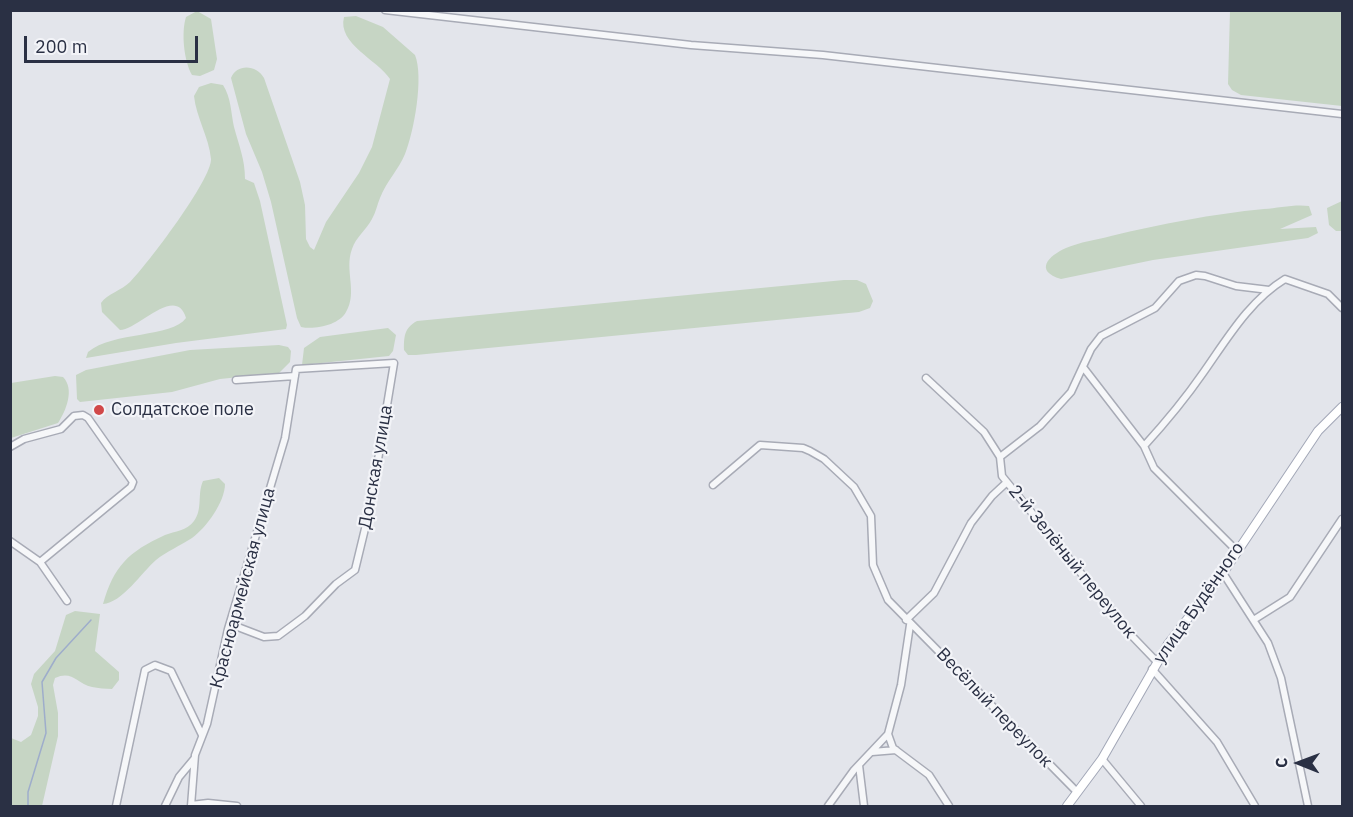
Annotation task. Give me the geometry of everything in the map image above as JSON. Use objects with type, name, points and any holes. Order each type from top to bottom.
[{"type":"main road","name":"улица Будённого","points":[[1067,807],[1102,759],[1155,666],[1223,573],[1318,431],[1342,407]]},
{"type":"street","points":[[385,10],[691,45],[823,55],[1342,114]]},
{"type":"street","points":[[1000,457],[1040,426],[1071,392],[1091,349],[1101,336],[1155,308],[1179,281],[1196,275],[1236,286],[1269,290]]},
{"type":"street","points":[[1144,446],[1174,413],[1233,331],[1269,290],[1285,279],[1295,281],[1328,294],[1342,308]]},
{"type":"street","name":"Донская улица","points":[[230,624],[264,637],[278,636],[305,616],[336,584],[355,570],[370,508],[394,363],[296,373]]},
{"type":"street","points":[[1083,367],[1144,446],[1154,468],[1237,551]]},
{"type":"street","points":[[236,380],[296,373]]},
{"type":"street","name":"Красноармейская улица","points":[[191,806],[195,759],[211,710],[230,624],[285,438],[296,373]]},
{"type":"street","name":"2-й Зелёный переулок","points":[[926,378],[969,415],[984,432],[1000,457],[1000,470],[1007,482],[1217,742],[1256,807]]},
{"type":"street","points":[[10,447],[24,439],[61,429],[74,416],[83,415],[88,418],[133,482],[131,487],[40,562]]},
{"type":"street","name":"Весёлый переулок","points":[[713,484],[760,445],[803,448],[824,459],[854,488],[871,516],[873,565],[880,587],[908,623],[1077,792]]},
{"type":"street","points":[[908,623],[934,593],[971,523],[992,496],[1007,482]]},
{"type":"street","points":[[1255,620],[1290,597],[1342,519]]},
{"type":"street","points":[[10,541],[40,562],[67,601]]},
{"type":"street","points":[[1223,573],[1268,643],[1281,678],[1308,807]]},
{"type":"street","name":"Весёлый переулок","points":[[828,807],[859,765],[888,734],[901,685],[908,623]]},
{"type":"street","points":[[116,807],[145,670],[154,665],[171,671],[202,735]]},
{"type":"street","points":[[888,734],[896,750],[929,775],[948,807]]},
{"type":"street","points":[[871,752],[896,750]]},
{"type":"street","points":[[165,807],[179,777],[195,759]]},
{"type":"street","points":[[1102,759],[1141,807]]},
{"type":"street","points":[[859,765],[864,807]]},
{"type":"street","points":[[191,806],[208,803],[237,807]]},
{"type":"green space","points":[[197,11],[211,19],[217,59],[214,70],[200,76],[192,75],[189,69],[184,39],[186,17]]},
{"type":"green space","points":[[1230,11],[1342,11],[1342,106],[1241,95],[1232,90],[1228,84]]},
{"type":"green space","points":[[356,16],[383,27],[415,55],[418,65],[418,90],[414,119],[402,160],[383,192],[372,219],[352,249],[349,265],[351,297],[346,312],[338,320],[326,326],[301,327],[271,202],[262,172],[246,134],[231,78],[242,68],[252,68],[264,78],[300,182],[305,205],[306,239],[314,250],[326,222],[359,173],[372,147],[390,79],[352,43],[347,35],[343,27],[344,17]]},
{"type":"green space","points":[[211,83],[223,85],[228,95],[243,159],[245,179],[254,183],[260,201],[286,329],[176,343],[86,358],[88,352],[99,345],[168,329],[186,318],[181,309],[174,306],[165,307],[128,328],[120,330],[102,312],[101,303],[127,285],[138,273],[177,222],[209,169],[211,159],[208,143],[194,96],[199,87]]},
{"type":"green space","points":[[1342,201],[1342,231],[1336,231],[1329,225],[1327,208]]},
{"type":"green space","points":[[1286,206],[1309,206],[1312,215],[1280,229],[1316,227],[1318,233],[1308,238],[1153,260],[1061,279],[1053,276],[1046,268],[1049,259],[1060,251],[1088,241],[1206,217]]},
{"type":"green space","points":[[857,280],[866,284],[873,301],[870,308],[859,312],[416,355],[408,355],[404,350],[406,333],[409,327],[417,321]]},
{"type":"green space","points":[[388,328],[396,335],[393,351],[389,356],[302,365],[304,348],[320,337]]},
{"type":"green space","points":[[279,345],[288,347],[291,351],[290,362],[279,373],[220,379],[172,392],[80,402],[77,399],[76,375],[86,370],[190,350]]},
{"type":"green space","points":[[55,376],[63,377],[67,382],[69,394],[58,423],[11,438],[11,383]]},
{"type":"green space","points":[[219,478],[225,484],[222,499],[203,528],[192,538],[156,560],[124,593],[103,604],[112,580],[124,562],[152,541],[191,524],[197,516],[203,481]]},
{"type":"green space","points":[[75,611],[100,614],[95,651],[119,672],[119,680],[110,689],[92,687],[66,675],[55,678],[53,685],[58,713],[58,736],[42,806],[11,806],[11,738],[21,742],[31,735],[38,716],[38,707],[31,684],[34,674],[55,651],[66,615]]},
{"type":"waterway","points":[[28,806],[28,792],[46,733],[42,682],[56,658],[91,620]]},
{"type":"place","name":"Солдатское поле","points":[[99,410]]}]
